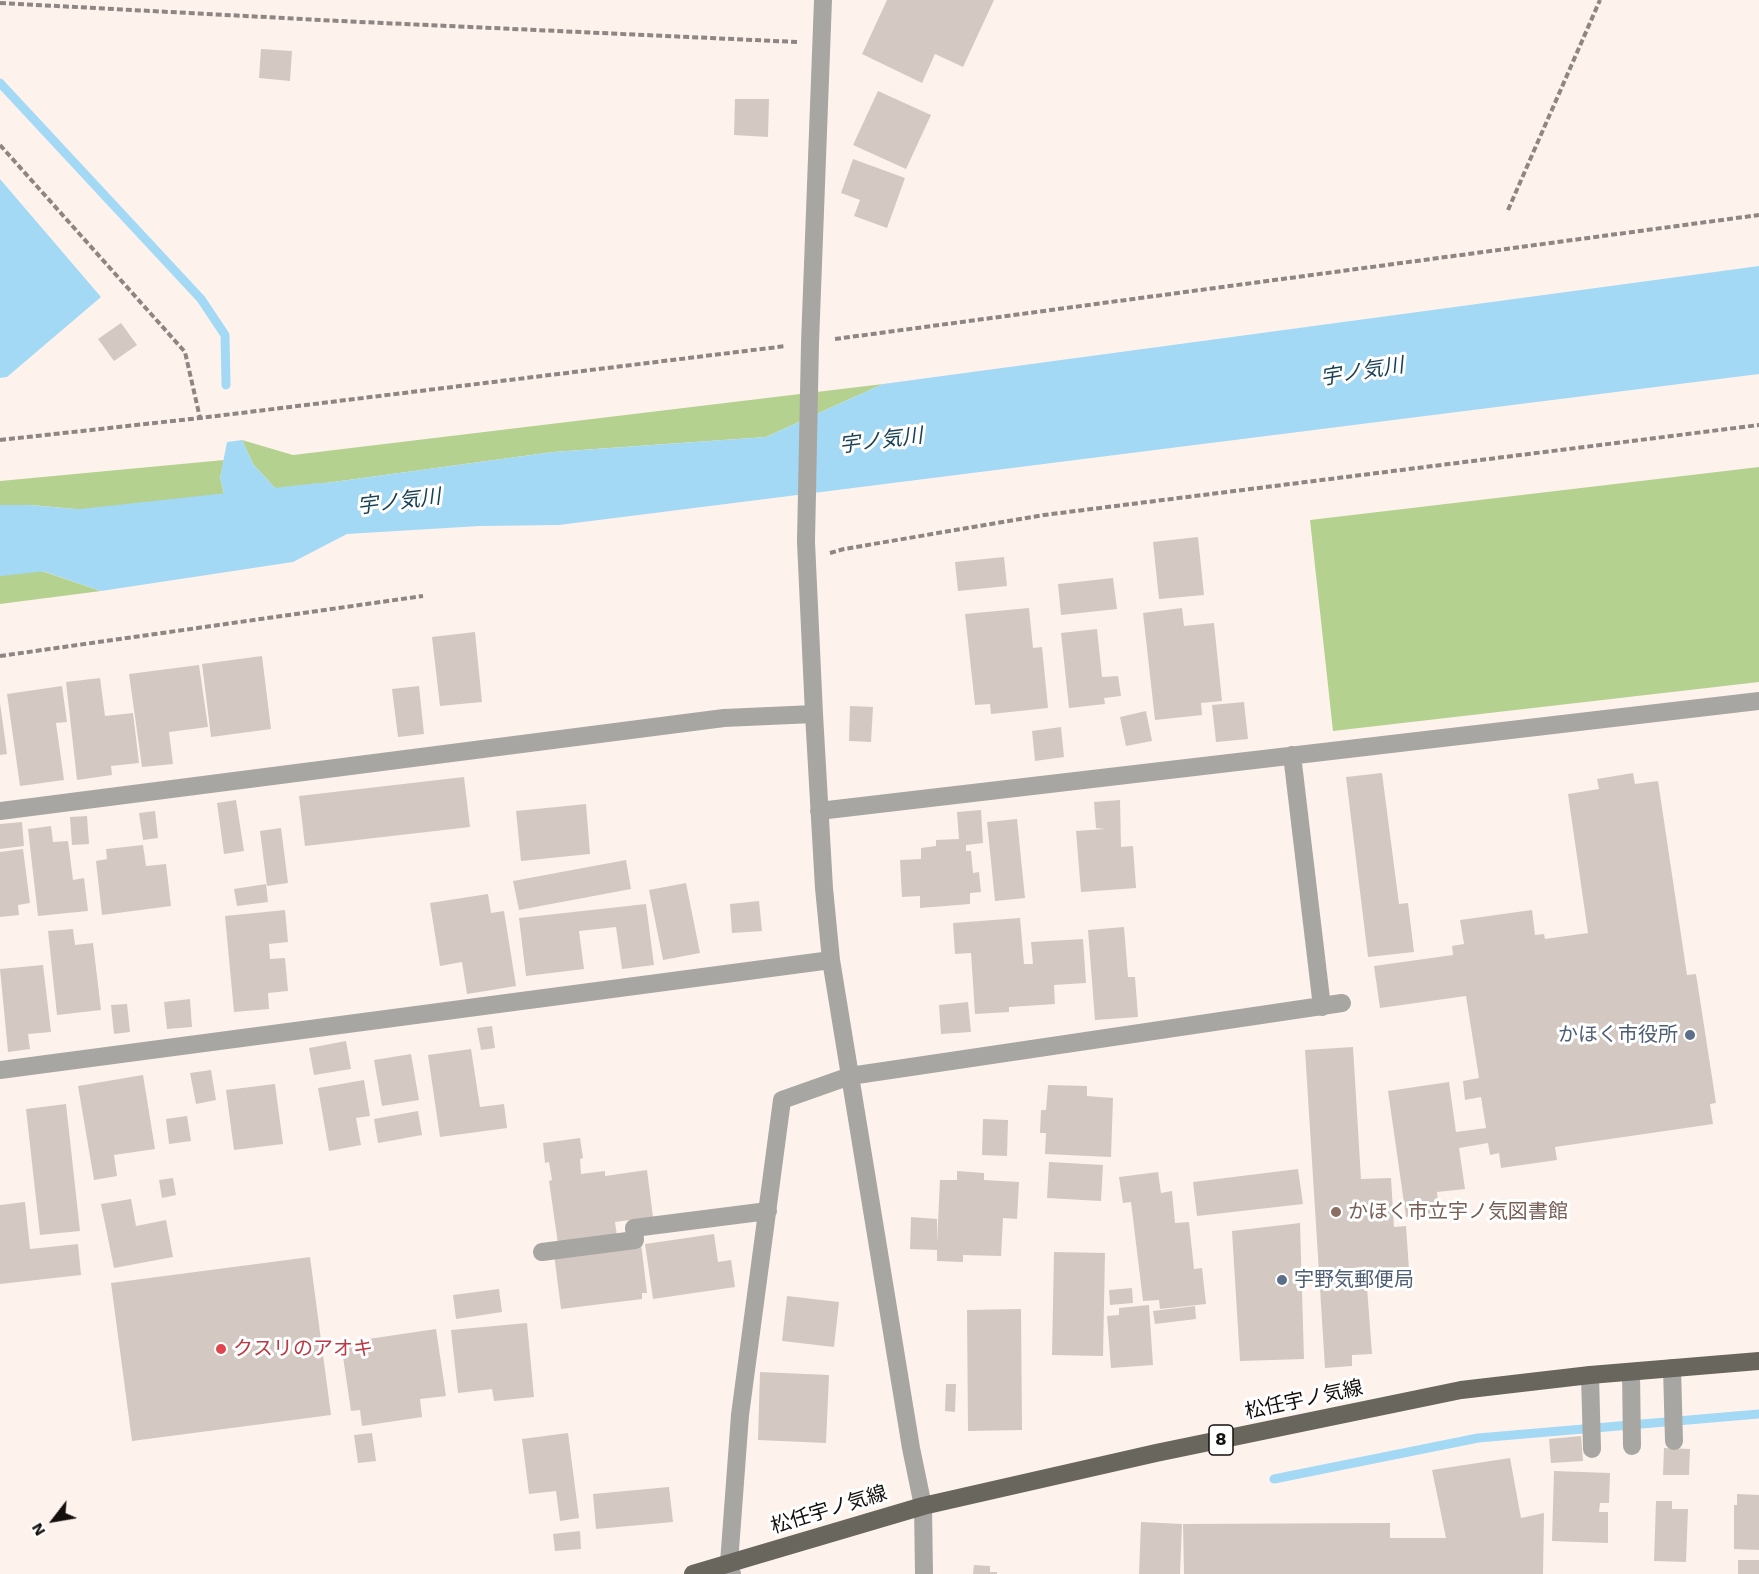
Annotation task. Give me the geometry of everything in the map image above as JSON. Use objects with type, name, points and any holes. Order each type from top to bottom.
[{"type":"main road","name":"松任宇ノ気線","points":[[693,1574],[730,1569],[923,1506],[1168,1451],[1461,1390],[1590,1375],[1759,1361]]},
{"type":"street","points":[[823,0],[810,343],[806,549],[819,811],[831,960],[911,1449],[923,1506],[924,1574]]},
{"type":"street","points":[[819,811],[1759,701]]},
{"type":"street","points":[[0,811],[724,718],[814,714]]},
{"type":"street","points":[[1292,755],[1322,1007]]},
{"type":"street","points":[[0,1070],[831,960]]},
{"type":"street","points":[[730,1569],[740,1414],[782,1100],[850,1076],[1342,1003]]},
{"type":"street","points":[[542,1252],[635,1240],[634,1228],[768,1211]]},
{"type":"street","points":[[1672,1368],[1674,1436]]},
{"type":"street","points":[[1630,1372],[1632,1440]]},
{"type":"street","points":[[1590,1375],[1592,1444]]},
{"type":"path","points":[[1508,210],[1600,0]]},
{"type":"path","points":[[0,3],[822,43]]},
{"type":"path","points":[[0,145],[185,352],[200,418]]},
{"type":"path","points":[[0,440],[200,418],[810,343],[1759,215]]},
{"type":"path","points":[[806,549],[1044,515],[1759,425]]},
{"type":"path","points":[[0,656],[423,596]]},
{"type":"green space","points":[[883,384],[766,437],[553,452],[326,483],[301,495],[276,489],[253,464],[242,440],[293,455]]},
{"type":"green space","points":[[224,460],[220,478],[226,501],[247,534],[227,541],[170,537],[109,512],[30,505],[0,505],[0,481]]},
{"type":"green space","points":[[1759,467],[1759,682],[1333,731],[1310,520]]},
{"type":"green space","points":[[0,565],[24,565],[101,591],[0,604]]},
{"type":"water","points":[[0,179],[101,297],[7,377],[0,378]]},
{"type":"water","points":[[1759,266],[1759,374],[559,525],[480,526],[347,534],[293,562],[101,591],[25,565],[0,565],[0,505],[30,505],[109,512],[170,537],[227,541],[247,534],[226,501],[220,478],[227,442],[242,440],[253,464],[276,489],[301,495],[326,483],[553,452],[766,437],[883,384]]},
{"type":"building","points":[[887,0],[994,0],[963,67],[935,54],[922,83],[862,54]]},
{"type":"building","points":[[261,49],[292,51],[290,81],[259,78]]},
{"type":"building","points":[[878,91],[931,115],[906,169],[853,145]]},
{"type":"building","points":[[735,99],[769,99],[768,137],[734,135]]},
{"type":"building","points":[[853,159],[905,178],[887,228],[854,216],[860,200],[841,193]]},
{"type":"building","points":[[121,323],[137,345],[114,361],[98,339]]},
{"type":"building","points":[[1198,537],[1204,595],[1159,599],[1153,542]]},
{"type":"building","points":[[1004,557],[1007,586],[958,591],[955,562]]},
{"type":"building","points":[[1113,578],[1117,609],[1061,615],[1058,584]]},
{"type":"building","points":[[1029,608],[1033,648],[1042,647],[1048,708],[991,714],[990,704],[975,705],[965,614]]},
{"type":"building","points":[[1182,608],[1184,626],[1214,623],[1222,701],[1201,703],[1202,715],[1155,720],[1143,613]]},
{"type":"building","points":[[1097,629],[1102,677],[1118,676],[1121,696],[1104,698],[1105,704],[1069,708],[1061,633]]},
{"type":"building","points":[[475,632],[482,702],[440,706],[432,637]]},
{"type":"building","points":[[262,656],[271,729],[211,737],[202,664]]},
{"type":"building","points":[[199,665],[208,727],[169,732],[173,764],[142,767],[129,674]]},
{"type":"building","points":[[100,678],[105,716],[133,713],[139,763],[111,766],[112,775],[77,780],[66,682]]},
{"type":"building","points":[[62,686],[67,722],[56,723],[64,780],[20,786],[7,694]]},
{"type":"building","points":[[419,686],[424,734],[398,737],[392,689]]},
{"type":"building","points":[[1244,702],[1248,739],[1216,742],[1212,705]]},
{"type":"building","points":[[0,703],[7,754],[0,755]]},
{"type":"building","points":[[850,706],[873,707],[871,742],[849,741]]},
{"type":"building","points":[[1146,711],[1152,741],[1126,746],[1120,717]]},
{"type":"building","points":[[1061,727],[1064,757],[1035,761],[1032,731]]},
{"type":"building","points":[[1382,773],[1399,904],[1408,903],[1414,952],[1368,957],[1346,777]]},
{"type":"building","points":[[1633,773],[1635,784],[1658,781],[1687,975],[1696,974],[1716,1103],[1710,1104],[1713,1124],[1555,1147],[1557,1160],[1501,1168],[1499,1153],[1490,1155],[1488,1143],[1459,1148],[1465,1189],[1437,1192],[1439,1212],[1406,1217],[1388,1091],[1449,1082],[1456,1132],[1486,1128],[1481,1097],[1465,1100],[1463,1081],[1479,1078],[1466,996],[1380,1008],[1374,966],[1453,955],[1452,946],[1464,944],[1460,920],[1532,910],[1535,935],[1544,934],[1545,939],[1588,933],[1568,794],[1599,789],[1597,779]]},
{"type":"building","points":[[464,777],[470,827],[305,846],[299,796]]},
{"type":"building","points":[[236,800],[244,851],[224,854],[217,803]]},
{"type":"building","points":[[1120,800],[1121,847],[1133,846],[1136,888],[1081,892],[1076,831],[1105,829],[1096,828],[1094,802]]},
{"type":"building","points":[[586,804],[590,854],[521,861],[516,811]]},
{"type":"building","points":[[981,810],[983,843],[966,845],[966,851],[971,851],[973,873],[979,872],[981,892],[970,893],[970,904],[920,908],[920,896],[902,897],[900,860],[921,859],[921,848],[936,846],[936,840],[959,839],[957,812]]},
{"type":"building","points":[[155,811],[158,838],[143,840],[139,813]]},
{"type":"building","points":[[87,816],[89,844],[72,845],[70,817]]},
{"type":"building","points":[[1017,819],[1025,898],[995,901],[987,822]]},
{"type":"building","points":[[22,822],[24,846],[0,849],[0,824]]},
{"type":"building","points":[[51,826],[53,842],[68,841],[73,880],[84,878],[88,911],[38,916],[28,829]]},
{"type":"building","points":[[281,828],[288,883],[267,886],[260,831]]},
{"type":"building","points":[[143,845],[146,866],[166,864],[171,906],[102,915],[96,861],[107,859],[106,849]]},
{"type":"building","points":[[23,849],[30,903],[18,905],[19,915],[0,917],[0,852]]},
{"type":"building","points":[[626,860],[631,889],[519,910],[513,881]]},
{"type":"building","points":[[686,883],[700,953],[663,960],[649,890]]},
{"type":"building","points":[[266,884],[268,902],[237,906],[234,889]]},
{"type":"building","points":[[488,894],[491,913],[504,911],[516,986],[467,994],[462,962],[440,966],[430,903]]},
{"type":"building","points":[[759,901],[762,931],[732,933],[730,904]]},
{"type":"building","points":[[646,904],[654,965],[622,969],[616,927],[579,931],[584,969],[526,976],[519,918]]},
{"type":"building","points":[[285,910],[288,942],[269,944],[270,959],[285,958],[288,991],[268,993],[269,1009],[234,1012],[225,916]]},
{"type":"building","points":[[1020,918],[1024,964],[1033,964],[1031,942],[1083,939],[1086,983],[1054,985],[1055,1004],[1009,1007],[1009,1012],[975,1014],[971,953],[955,954],[953,923]]},
{"type":"building","points":[[1124,927],[1128,977],[1135,977],[1138,1017],[1095,1020],[1088,930]]},
{"type":"building","points":[[73,929],[75,945],[93,943],[101,1010],[57,1015],[48,931]]},
{"type":"building","points":[[43,965],[51,1032],[28,1034],[30,1049],[8,1052],[0,969]]},
{"type":"building","points":[[190,999],[192,1027],[167,1029],[164,1002]]},
{"type":"building","points":[[968,1002],[971,1032],[941,1034],[939,1005]]},
{"type":"building","points":[[127,1004],[130,1032],[114,1034],[111,1005]]},
{"type":"building","points":[[492,1026],[495,1048],[481,1050],[477,1028]]},
{"type":"building","points":[[346,1041],[351,1069],[314,1075],[309,1048]]},
{"type":"building","points":[[1353,1047],[1361,1179],[1391,1178],[1394,1227],[1406,1226],[1410,1284],[1367,1287],[1372,1354],[1352,1355],[1352,1366],[1325,1368],[1305,1050]]},
{"type":"building","points":[[471,1049],[480,1107],[504,1104],[507,1128],[440,1137],[428,1055]]},
{"type":"building","points":[[411,1054],[419,1100],[382,1106],[374,1060]]},
{"type":"building","points":[[211,1070],[216,1100],[196,1104],[190,1073]]},
{"type":"building","points":[[143,1075],[155,1149],[114,1155],[117,1176],[94,1180],[78,1086]]},
{"type":"building","points":[[364,1080],[370,1116],[356,1118],[361,1145],[329,1151],[318,1088]]},
{"type":"building","points":[[275,1084],[283,1144],[234,1150],[226,1090]]},
{"type":"building","points":[[1048,1085],[1087,1086],[1087,1096],[1113,1098],[1111,1157],[1045,1154],[1046,1133],[1040,1133],[1041,1110],[1046,1110]]},
{"type":"building","points":[[66,1104],[80,1231],[40,1235],[26,1109]]},
{"type":"building","points":[[418,1111],[422,1135],[378,1143],[374,1119]]},
{"type":"building","points":[[187,1116],[191,1141],[169,1144],[166,1119]]},
{"type":"building","points":[[983,1119],[1008,1120],[1007,1156],[982,1155]]},
{"type":"building","points":[[580,1138],[583,1158],[580,1159],[581,1174],[605,1171],[605,1176],[647,1170],[653,1217],[615,1222],[617,1236],[558,1244],[549,1181],[552,1180],[549,1162],[545,1163],[543,1143]]},
{"type":"building","points":[[1049,1162],[1103,1165],[1101,1201],[1047,1198]]},
{"type":"building","points":[[1298,1169],[1303,1204],[1197,1216],[1193,1182]]},
{"type":"building","points":[[957,1171],[984,1173],[984,1180],[1019,1182],[1017,1219],[1003,1218],[1001,1256],[963,1255],[963,1262],[937,1261],[937,1250],[910,1249],[911,1217],[937,1219],[937,1244],[940,1180],[957,1180]]},
{"type":"building","points":[[1158,1172],[1161,1193],[1172,1191],[1175,1223],[1189,1222],[1194,1269],[1202,1268],[1206,1304],[1160,1309],[1159,1300],[1143,1301],[1131,1202],[1123,1203],[1119,1177]]},
{"type":"building","points":[[173,1178],[176,1195],[162,1198],[159,1180]]},
{"type":"building","points":[[131,1199],[136,1226],[166,1220],[173,1257],[114,1268],[101,1204]]},
{"type":"building","points":[[25,1202],[30,1249],[78,1244],[81,1275],[0,1284],[0,1205]]},
{"type":"building","points":[[1300,1223],[1304,1359],[1240,1361],[1232,1231]]},
{"type":"building","points":[[714,1234],[718,1262],[731,1260],[735,1287],[653,1299],[645,1244]]},
{"type":"building","points":[[641,1243],[647,1293],[642,1293],[642,1299],[561,1309],[554,1254]]},
{"type":"building","points":[[1054,1252],[1105,1253],[1103,1356],[1052,1355]]},
{"type":"building","name":"クスリのアオキ","points":[[310,1257],[331,1415],[132,1441],[111,1283]]},
{"type":"building","points":[[1132,1288],[1133,1303],[1110,1305],[1109,1290]]},
{"type":"building","points":[[499,1289],[502,1312],[456,1319],[453,1295]]},
{"type":"building","points":[[787,1296],[839,1302],[834,1347],[782,1341]]},
{"type":"building","points":[[1149,1305],[1153,1365],[1111,1368],[1107,1316],[1119,1315],[1119,1308]]},
{"type":"building","points":[[1195,1306],[1196,1319],[1155,1324],[1153,1311]]},
{"type":"building","points":[[1021,1309],[1022,1430],[968,1431],[967,1310]]},
{"type":"building","points":[[527,1323],[534,1397],[494,1401],[492,1389],[458,1393],[451,1330]]},
{"type":"building","points":[[436,1329],[446,1396],[420,1399],[422,1417],[362,1426],[360,1410],[351,1411],[341,1343]]},
{"type":"building","points":[[760,1372],[829,1375],[826,1443],[758,1440]]},
{"type":"building","points":[[946,1384],[956,1384],[955,1412],[945,1411]]},
{"type":"building","points":[[372,1433],[376,1461],[358,1463],[354,1435]]},
{"type":"building","points":[[568,1433],[579,1518],[560,1521],[556,1491],[529,1494],[522,1439]]},
{"type":"building","points":[[1581,1436],[1583,1461],[1551,1463],[1549,1439]]},
{"type":"building","points":[[1664,1448],[1690,1449],[1689,1475],[1663,1475]]},
{"type":"building","points":[[1510,1458],[1521,1518],[1544,1513],[1543,1574],[1184,1574],[1183,1524],[1390,1523],[1390,1538],[1446,1538],[1432,1470]]},
{"type":"building","points":[[1554,1471],[1610,1473],[1609,1503],[1600,1503],[1599,1512],[1608,1512],[1608,1543],[1552,1541]]},
{"type":"building","points":[[669,1487],[673,1522],[596,1529],[593,1494]]},
{"type":"building","points":[[1737,1494],[1759,1495],[1759,1550],[1734,1549],[1734,1505],[1737,1505]]},
{"type":"building","points":[[1656,1501],[1672,1501],[1672,1509],[1688,1509],[1686,1562],[1654,1561]]},
{"type":"building","points":[[1141,1522],[1182,1524],[1180,1574],[1139,1574]]},
{"type":"building","points":[[580,1531],[581,1549],[555,1551],[553,1534]]},
{"type":"building","points":[[1738,1560],[1759,1560],[1759,1574],[1738,1574]]},
{"type":"building","points":[[974,1565],[990,1566],[990,1572],[997,1572],[997,1574],[973,1574]]},
{"type":"waterway","points":[[0,83],[201,299],[225,335],[226,385]]},
{"type":"waterway","name":"宇ノ気川","points":[[0,547],[320,512]]},
{"type":"waterway","points":[[1274,1479],[1478,1438],[1759,1414]]},
{"type":"place","name":"かほく市役所","points":[[1690,1035]]},
{"type":"place","name":"かほく市立宇ノ気図書館","points":[[1336,1212]]},
{"type":"place","name":"宇野気郵便局","points":[[1282,1280]]},
{"type":"place","name":"クスリのアオキ","points":[[221,1349]]}]
